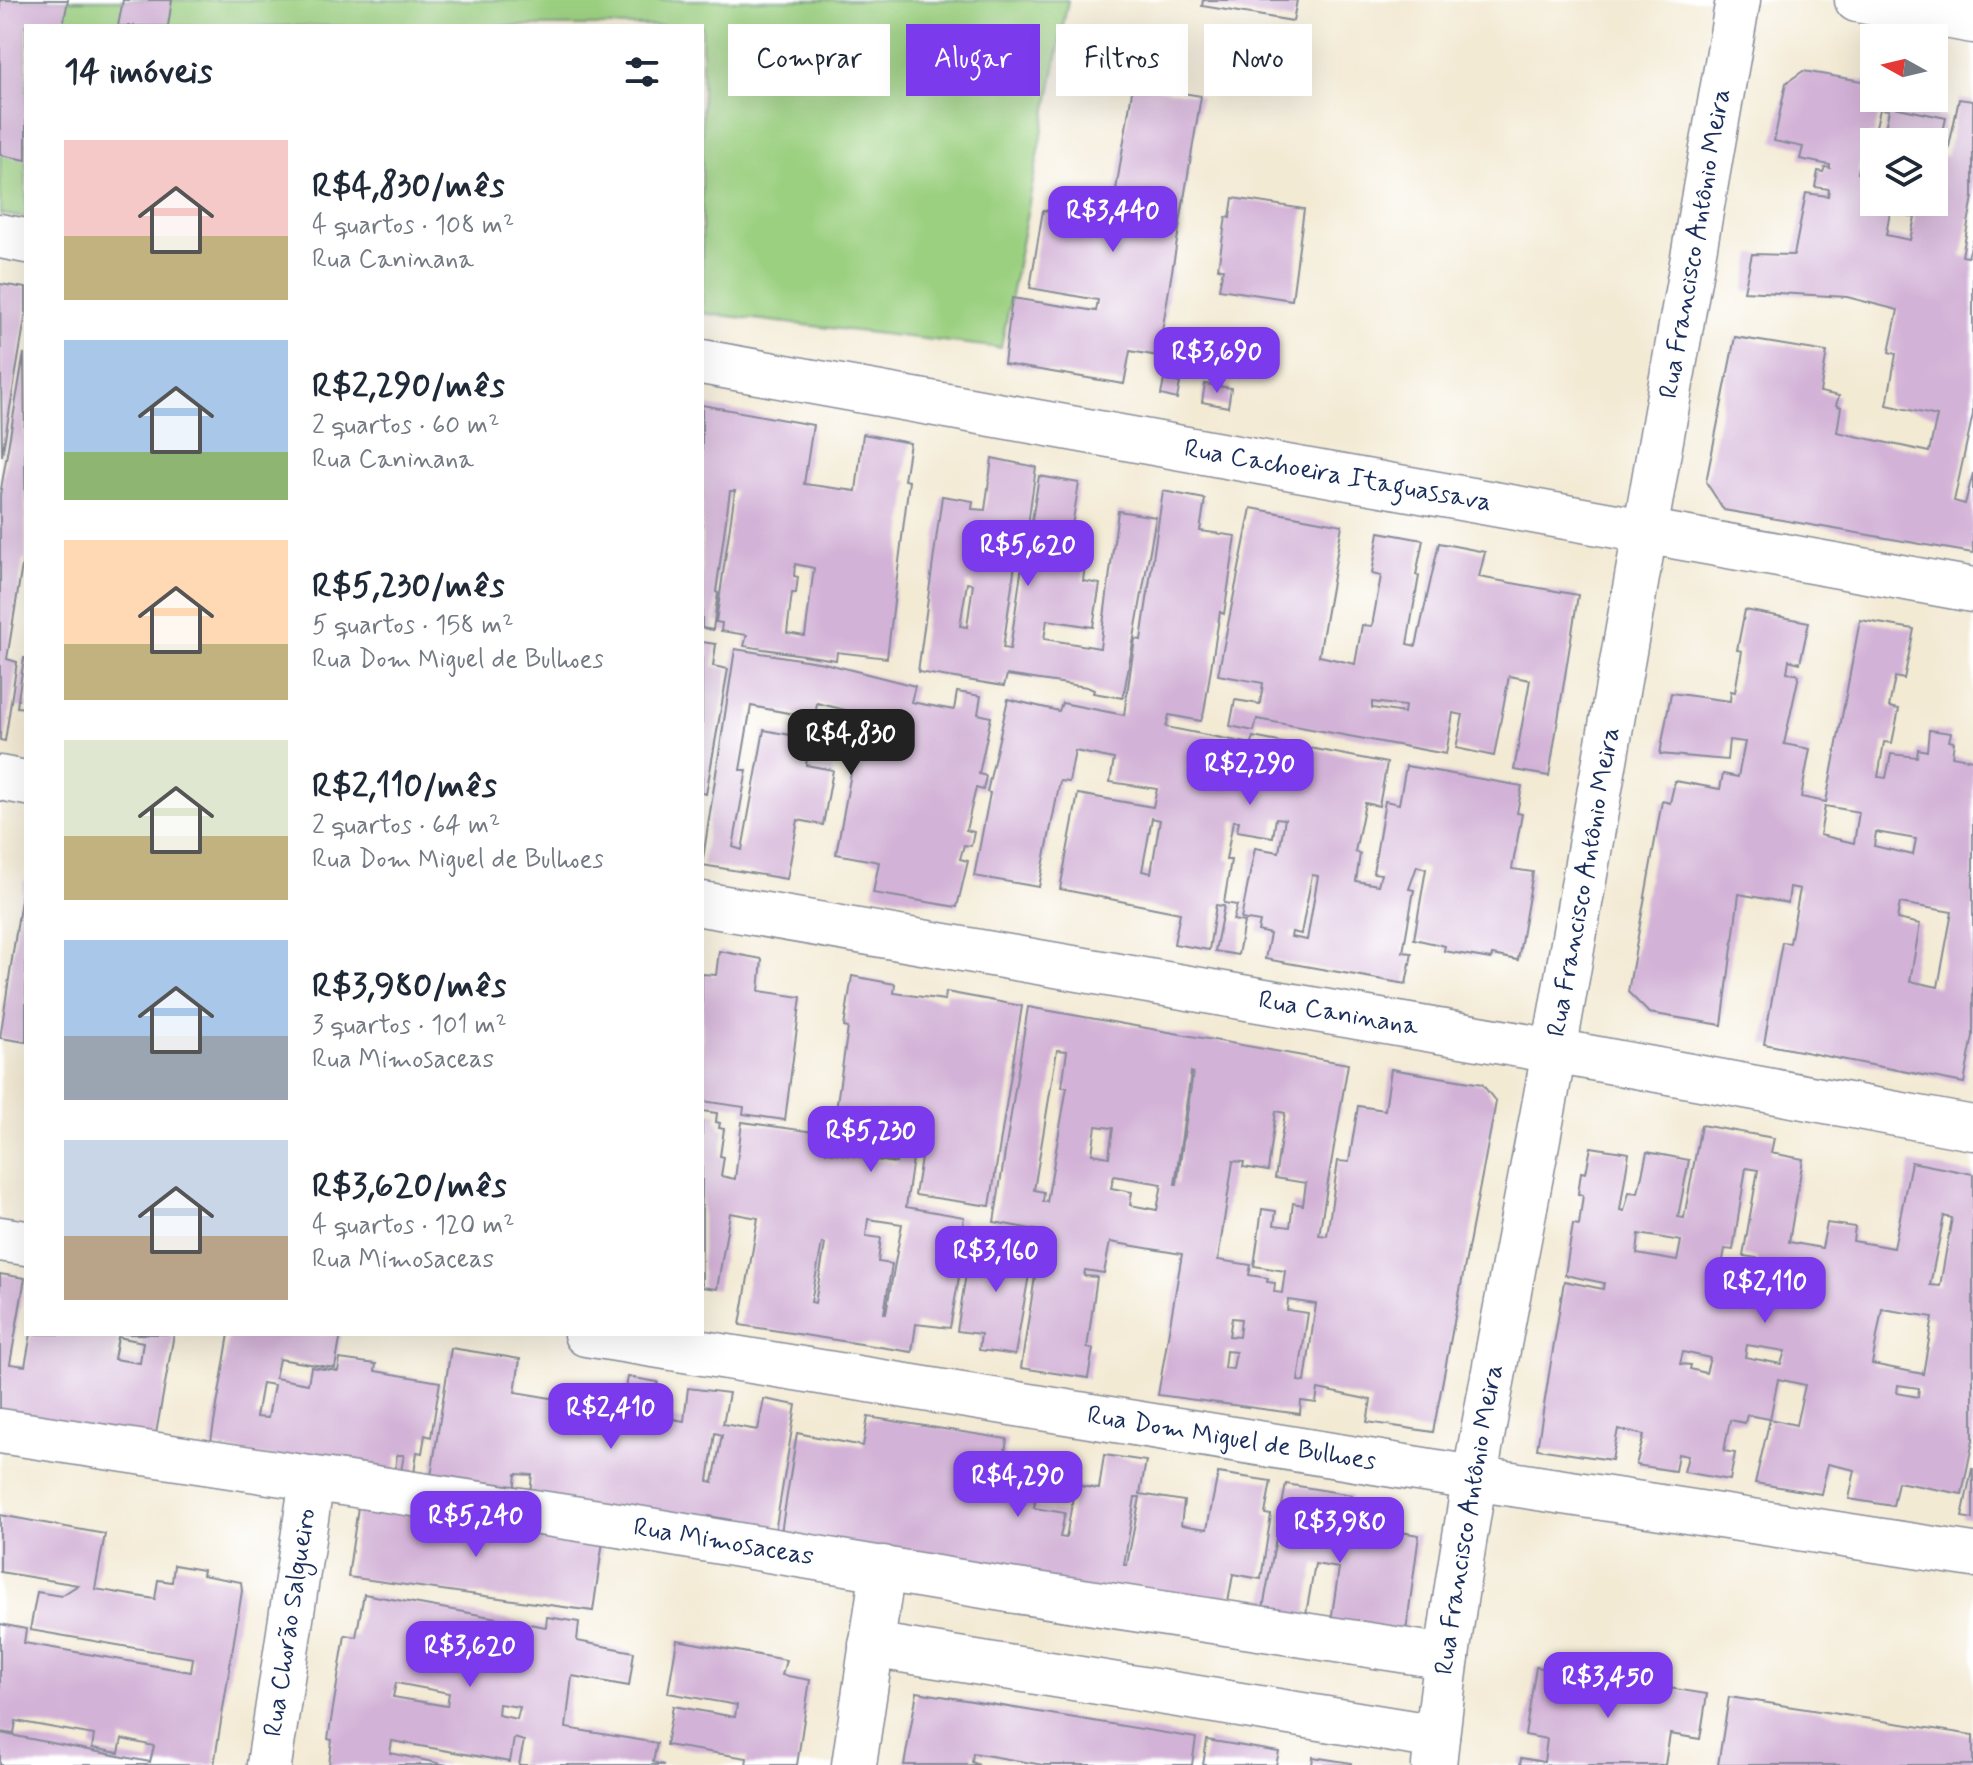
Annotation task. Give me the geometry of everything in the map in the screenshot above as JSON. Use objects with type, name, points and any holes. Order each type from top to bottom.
[{"type":"street","name":"Rua Francisco Antônio Meira","points":[[1436,1751],[1473,1478],[1554,1051],[1738,0]]},
{"type":"street","points":[[1857,0],[1973,21]]},
{"type":"street","points":[[0,236],[24,241]]},
{"type":"street","name":"Rua Cachoeira Itaguassava","points":[[704,362],[1973,590]]},
{"type":"street","points":[[0,778],[24,783]]},
{"type":"street","name":"Rua Caninana","points":[[704,904],[1554,1051],[1973,1128]]},
{"type":"street","points":[[0,1239],[24,1243]]},
{"type":"street","name":"Rua Dom Miguel de Bulhoes","points":[[598,1336],[1473,1478],[1973,1555]]},
{"type":"street","name":"Rua Mimosaceas","points":[[0,1431],[1447,1657]]},
{"type":"street","name":"Rua Chorão Salgueiro","points":[[269,1765],[312,1479]]},
{"type":"street","points":[[854,1765],[883,1568]]},
{"type":"street","points":[[871,1645],[1436,1751]]},
{"type":"green space","points":[[0,0],[1068,0],[1063,24],[1056,24],[1056,62],[1001,348],[704,313],[704,24],[24,24],[24,218],[0,214]]},
{"type":"building","points":[[0,0],[68,0],[63,24],[24,24],[24,160],[0,155]]},
{"type":"building","points":[[123,0],[172,0],[168,24],[118,24]]},
{"type":"building","points":[[1203,0],[1297,0],[1293,21],[1202,6]]},
{"type":"building","points":[[1803,71],[1860,81],[1860,112],[1879,112],[1876,128],[1860,128],[1860,216],[1889,216],[1886,235],[1910,240],[1915,217],[1910,216],[1948,216],[1948,151],[1959,99],[1973,101],[1973,197],[1962,256],[1968,257],[1973,240],[1973,414],[1954,501],[1965,504],[1973,473],[1973,553],[1724,510],[1706,482],[1735,337],[1827,352],[1820,392],[1839,396],[1836,405],[1841,407],[1837,432],[1929,452],[1937,416],[1887,405],[1896,354],[1889,352],[1898,310],[1847,297],[1744,291],[1752,254],[1794,255],[1806,193],[1828,196],[1829,189],[1815,187],[1818,171],[1823,172],[1830,165],[1800,159],[1803,147],[1774,141],[1786,83]]},
{"type":"building","points":[[1131,96],[1201,96],[1158,356],[1130,351],[1124,384],[1004,364],[1012,298],[1096,311],[1098,300],[1030,288],[1043,210],[1111,221]]},
{"type":"building","points":[[1889,112],[1918,112],[1946,118],[1944,128],[1885,128]]},
{"type":"building","points":[[1233,198],[1304,209],[1292,300],[1219,289],[1223,269],[1218,268],[1226,217],[1230,218]]},
{"type":"building","points":[[0,284],[24,288],[24,325],[2,456]]},
{"type":"building","points":[[24,353],[24,559],[7,659],[17,662],[5,741],[0,740],[0,495]]},
{"type":"building","points":[[1164,380],[1180,383],[1177,399],[1161,395]]},
{"type":"building","points":[[1205,384],[1231,388],[1228,407],[1202,402]]},
{"type":"building","points":[[704,405],[813,425],[804,484],[856,491],[863,434],[910,443],[904,480],[909,481],[887,658],[837,652],[836,660],[744,646],[747,635],[721,631],[722,623],[716,622],[735,491],[730,491],[713,630],[704,628]],"holes":[[[795,564],[814,568],[805,636],[787,633],[792,593],[796,593],[798,577],[794,576]]]},
{"type":"building","points":[[992,458],[1036,467],[1027,532],[1030,533],[1039,476],[1079,483],[1069,544],[1061,542],[1057,560],[1085,565],[1083,581],[1100,584],[1093,627],[1047,620],[1044,639],[1100,648],[1118,511],[1156,517],[1123,698],[1093,693],[1094,690],[1087,687],[1007,675],[1004,686],[918,672],[942,496],[973,501],[972,509],[985,510]],"holes":[[[1018,543],[1025,544],[1010,649],[1003,648]],[[967,583],[973,584],[967,627],[960,626]]]},
{"type":"building","points":[[1163,491],[1205,499],[1200,531],[1236,536],[1224,614],[1220,612],[1201,721],[1169,715],[1166,727],[1252,744],[1253,737],[1387,763],[1379,806],[1365,803],[1355,852],[1360,854],[1356,881],[1378,885],[1381,874],[1373,873],[1385,801],[1399,804],[1406,766],[1522,786],[1517,813],[1522,814],[1512,869],[1533,872],[1518,960],[1444,951],[1445,946],[1414,939],[1426,869],[1417,866],[1409,889],[1414,890],[1403,952],[1412,953],[1406,984],[1265,959],[1270,934],[1258,931],[1260,922],[1241,919],[1255,848],[1279,852],[1285,819],[1276,818],[1273,837],[1237,831],[1239,821],[1233,821],[1226,860],[1231,860],[1224,903],[1237,905],[1233,920],[1244,922],[1238,955],[1215,951],[1224,906],[1216,905],[1209,950],[1174,944],[1180,913],[1060,889],[1078,794],[1153,807],[1157,789],[1110,782],[1114,759],[1075,751],[1069,782],[1060,781],[1039,887],[974,876],[990,793],[987,792],[1008,699],[1059,711],[1062,703],[1124,715],[1135,639],[1141,640]],"holes":[[[1152,818],[1160,820],[1151,873],[1142,871]],[[1312,875],[1318,876],[1307,940],[1291,937],[1292,932],[1301,934]]]},
{"type":"building","points":[[1251,508],[1342,525],[1319,656],[1355,664],[1362,625],[1372,626],[1381,576],[1372,574],[1379,532],[1423,540],[1407,644],[1416,646],[1439,543],[1485,552],[1479,577],[1578,595],[1549,776],[1514,770],[1530,680],[1509,676],[1494,756],[1456,748],[1463,715],[1453,713],[1446,754],[1257,719],[1254,731],[1230,726],[1235,700],[1260,704],[1263,683],[1218,675]],"holes":[[[1372,702],[1405,706],[1404,713],[1372,708]]]},
{"type":"building","points":[[1745,610],[1809,622],[1800,663],[1789,660],[1787,672],[1799,675],[1784,744],[1810,749],[1801,797],[1826,802],[1860,620],[1914,629],[1904,679],[1895,677],[1889,707],[1899,709],[1892,743],[1884,742],[1878,777],[1886,778],[1891,754],[1917,757],[1918,749],[1927,751],[1929,730],[1951,733],[1949,741],[1954,742],[1952,756],[1973,760],[1973,1036],[1964,1083],[1764,1044],[1782,942],[1790,943],[1800,889],[1790,887],[1788,903],[1739,894],[1722,1025],[1649,1013],[1628,992],[1662,801],[1670,803],[1675,781],[1720,789],[1723,774],[1738,777],[1745,742],[1729,740],[1727,760],[1660,754],[1671,693],[1730,701],[1731,691],[1735,692],[1742,651],[1737,650]],"holes":[[[1825,806],[1859,812],[1854,843],[1820,835]],[[1876,832],[1916,839],[1913,855],[1874,846]],[[1900,903],[1952,912],[1938,987],[1910,981],[1920,924],[1897,919]]]},
{"type":"building","points":[[704,642],[716,644],[713,666],[728,669],[706,794]]},
{"type":"building","points":[[735,649],[824,663],[915,686],[911,702],[954,710],[957,692],[981,696],[978,714],[991,717],[979,774],[986,776],[983,790],[976,788],[966,830],[974,832],[971,846],[964,845],[960,859],[968,861],[957,907],[873,893],[879,862],[836,854],[862,714],[817,703],[815,718],[751,706],[740,770],[747,770],[733,847],[742,850],[764,730],[811,739],[806,765],[833,770],[823,825],[798,820],[787,879],[704,865]]},
{"type":"building","points":[[24,658],[24,708],[17,707]]},
{"type":"building","points":[[24,880],[24,1042],[0,1038]]},
{"type":"building","points":[[719,951],[762,959],[759,991],[801,997],[785,1120],[743,1114],[744,1107],[704,1101],[704,974],[716,975]]},
{"type":"building","points":[[852,976],[895,984],[894,993],[945,1000],[946,992],[1022,1006],[990,1206],[915,1195],[922,1152],[914,1151],[906,1207],[964,1217],[962,1231],[967,1232],[950,1328],[916,1324],[912,1352],[740,1325],[758,1218],[730,1213],[717,1289],[704,1287],[704,1111],[717,1113],[716,1122],[720,1123],[719,1128],[724,1129],[721,1176],[735,1179],[742,1122],[829,1134],[826,1152],[896,1163],[898,1149],[872,1145],[871,1150],[831,1144],[848,1028],[844,1027]],"holes":[[[868,1219],[902,1224],[886,1313],[884,1313],[892,1264],[878,1262],[881,1238],[866,1236]],[[822,1243],[825,1244],[815,1303],[811,1302]]]},
{"type":"building","points":[[1028,1007],[1348,1064],[1319,1235],[1327,1236],[1338,1161],[1349,1162],[1358,1106],[1385,1110],[1391,1069],[1482,1084],[1496,1102],[1433,1432],[1367,1422],[1371,1400],[1318,1389],[1316,1403],[1301,1401],[1300,1414],[1158,1395],[1182,1254],[1110,1242],[1104,1273],[1085,1270],[1084,1276],[1097,1277],[1087,1348],[1093,1349],[1088,1378],[1021,1368],[1042,1231],[994,1222]],"holes":[[[1057,1050],[1067,1051],[1062,1087],[1067,1087],[1047,1202],[1043,1202],[1044,1192],[1034,1190]],[[1191,1072],[1193,1073],[1175,1184]],[[1276,1111],[1285,1113],[1275,1178],[1306,1183],[1303,1205],[1293,1203],[1290,1227],[1274,1225],[1276,1211],[1262,1209],[1254,1266],[1285,1271],[1282,1293],[1274,1292],[1275,1283],[1267,1282],[1268,1278],[1249,1275],[1251,1265],[1218,1260],[1233,1161],[1244,1162],[1243,1167],[1268,1171]],[[1096,1126],[1113,1128],[1109,1157],[1092,1154]],[[1114,1176],[1162,1184],[1157,1210],[1130,1205],[1132,1192],[1111,1188]],[[1288,1300],[1316,1304],[1305,1382],[1298,1381],[1308,1313],[1287,1310]],[[1232,1318],[1241,1319],[1239,1337],[1229,1336]],[[1226,1351],[1236,1352],[1233,1369],[1224,1368]]]},
{"type":"building","points":[[1701,1125],[1774,1138],[1771,1153],[1803,1159],[1789,1242],[1822,1248],[1827,1223],[1855,1227],[1853,1241],[1894,1248],[1911,1162],[1973,1174],[1973,1440],[1962,1494],[1898,1482],[1893,1506],[1849,1499],[1855,1470],[1828,1464],[1821,1494],[1755,1483],[1770,1419],[1747,1415],[1745,1423],[1730,1420],[1724,1451],[1735,1453],[1730,1480],[1684,1472],[1688,1456],[1678,1454],[1675,1471],[1636,1465],[1644,1435],[1618,1429],[1612,1460],[1537,1449],[1564,1281],[1603,1289],[1604,1283],[1565,1275],[1573,1224],[1579,1225],[1583,1195],[1578,1194],[1581,1172],[1586,1173],[1591,1147],[1629,1153],[1620,1210],[1624,1211],[1629,1192],[1638,1193],[1647,1152],[1689,1160],[1678,1217],[1684,1218]],"holes":[[[1746,1168],[1758,1170],[1743,1256],[1757,1258],[1754,1276],[1721,1271],[1725,1249],[1733,1250]],[[1944,1216],[1952,1218],[1940,1286],[1930,1285]],[[1639,1234],[1681,1241],[1677,1261],[1637,1254]],[[1882,1309],[1933,1317],[1923,1374],[1872,1364]],[[1747,1345],[1785,1351],[1781,1364],[1745,1357]],[[1683,1352],[1710,1358],[1706,1373],[1690,1369],[1691,1365],[1680,1364]],[[1778,1379],[1805,1385],[1796,1425],[1770,1419]],[[1898,1385],[1919,1388],[1918,1397],[1897,1393]]]},
{"type":"building","points":[[993,1240],[1034,1246],[1015,1355],[979,1350],[981,1334],[957,1331],[971,1242],[992,1245]]},
{"type":"building","points":[[0,1274],[24,1278],[10,1364],[25,1366],[31,1336],[174,1336],[155,1439],[0,1413]],"holes":[[[118,1337],[143,1342],[140,1363],[114,1359]]]},
{"type":"building","points":[[229,1336],[341,1336],[335,1368],[279,1359],[275,1378],[308,1384],[311,1367],[338,1371],[340,1359],[376,1364],[375,1371],[440,1382],[431,1437],[425,1435],[422,1453],[417,1452],[414,1474],[401,1471],[404,1455],[397,1455],[394,1477],[210,1447]],"holes":[[[262,1383],[274,1385],[268,1418],[256,1417]]]},
{"type":"building","points":[[451,1348],[520,1359],[515,1392],[622,1410],[628,1377],[658,1382],[652,1415],[684,1421],[688,1388],[729,1393],[723,1424],[758,1430],[764,1399],[796,1405],[773,1544],[727,1535],[731,1520],[708,1516],[704,1531],[430,1483]],"holes":[[[715,1433],[722,1435],[713,1482],[708,1481]],[[516,1474],[532,1475],[530,1493],[514,1492]]]},
{"type":"building","points":[[868,1417],[1007,1439],[1002,1471],[1039,1477],[1034,1508],[1065,1513],[1060,1537],[1066,1538],[1075,1485],[1099,1489],[1104,1455],[1146,1461],[1140,1494],[1184,1501],[1181,1525],[1207,1529],[1218,1473],[1271,1481],[1265,1514],[1271,1515],[1261,1579],[1233,1574],[1226,1614],[779,1545],[797,1433],[863,1446]],"holes":[[[1135,1497],[1140,1497],[1127,1565],[1124,1565]]]},
{"type":"building","points":[[1973,1469],[1973,1519],[1962,1517]]},
{"type":"building","points":[[1286,1484],[1352,1495],[1349,1509],[1370,1512],[1367,1533],[1387,1536],[1388,1530],[1419,1535],[1405,1639],[1330,1628],[1339,1568],[1315,1564],[1304,1625],[1261,1619]]},
{"type":"building","points":[[358,1507],[603,1541],[593,1611],[348,1577]]},
{"type":"building","points":[[0,1515],[105,1534],[95,1589],[155,1599],[158,1580],[172,1582],[174,1565],[203,1570],[202,1575],[241,1582],[214,1765],[0,1765],[0,1733],[150,1762],[154,1746],[122,1739],[119,1753],[92,1748],[94,1735],[16,1721],[14,1734],[0,1732],[0,1624],[26,1629],[24,1643],[191,1672],[193,1658],[30,1630],[37,1592],[61,1596],[78,1585],[0,1572]]},
{"type":"building","points":[[364,1594],[546,1627],[547,1617],[579,1622],[577,1641],[634,1652],[629,1686],[572,1676],[566,1728],[657,1743],[653,1762],[664,1765],[519,1765],[524,1741],[514,1738],[510,1762],[392,1741],[390,1753],[447,1765],[329,1765],[332,1740],[328,1739],[345,1635],[356,1637]],"holes":[[[396,1683],[449,1693],[447,1706],[393,1697]],[[499,1704],[520,1707],[517,1719],[498,1715]]]},
{"type":"building","points":[[677,1640],[786,1660],[782,1675],[810,1680],[797,1765],[746,1765],[747,1758],[666,1745],[673,1706],[735,1717],[737,1705],[668,1693]]},
{"type":"building","points":[[1536,1667],[1707,1694],[1700,1739],[1670,1734],[1665,1765],[1520,1765],[1521,1758],[1544,1762],[1547,1739],[1525,1735]]},
{"type":"building","points":[[917,1692],[1196,1738],[1192,1765],[1043,1765],[973,1753],[972,1762],[979,1765],[904,1765]]},
{"type":"building","points":[[1729,1697],[1973,1735],[1973,1765],[1718,1765]]},
{"type":"building","points":[[1207,1740],[1279,1752],[1276,1765],[1203,1765]]},
{"type":"building","points":[[1313,1757],[1352,1763],[1352,1765],[1312,1765]]}]
